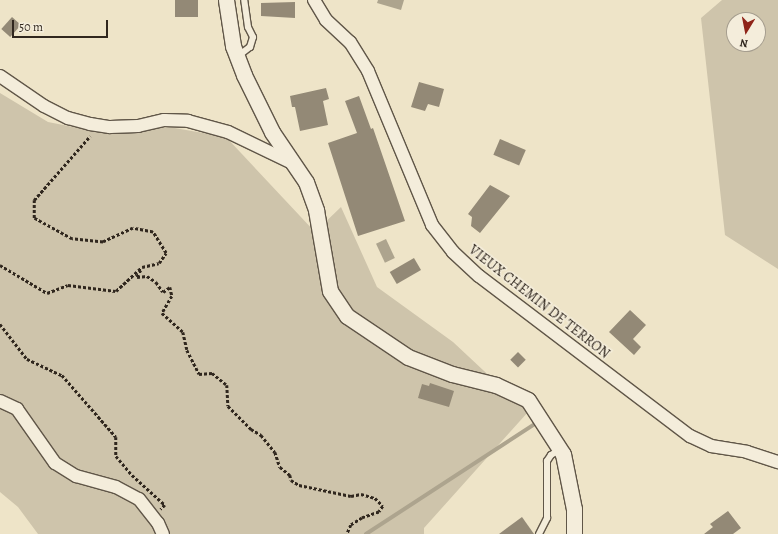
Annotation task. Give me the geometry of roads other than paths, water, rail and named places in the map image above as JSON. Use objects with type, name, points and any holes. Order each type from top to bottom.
[{"type":"street","points":[[226,0],[228,27],[237,57],[272,132],[306,182],[316,210],[330,292],[347,316],[408,357],[452,374],[496,385],[528,400],[560,449],[574,509],[574,534]]},
{"type":"street","name":"VIEUX CHEMIN DE TERRON","points":[[314,0],[326,20],[350,42],[368,71],[432,225],[453,252],[479,276],[690,436],[711,446],[747,452],[778,462]]},
{"type":"street","points":[[0,76],[44,106],[68,118],[100,126],[138,126],[164,120],[188,121],[228,132],[292,163]]},
{"type":"street","points":[[0,401],[17,409],[55,463],[76,476],[116,487],[139,499],[163,534]]},
{"type":"lane","points":[[237,57],[250,46],[254,37],[248,28],[244,0]]},
{"type":"lane","points":[[539,534],[547,518],[547,461],[551,455],[560,449]]},
{"type":"waterway","points":[[366,534],[536,423]]}]
